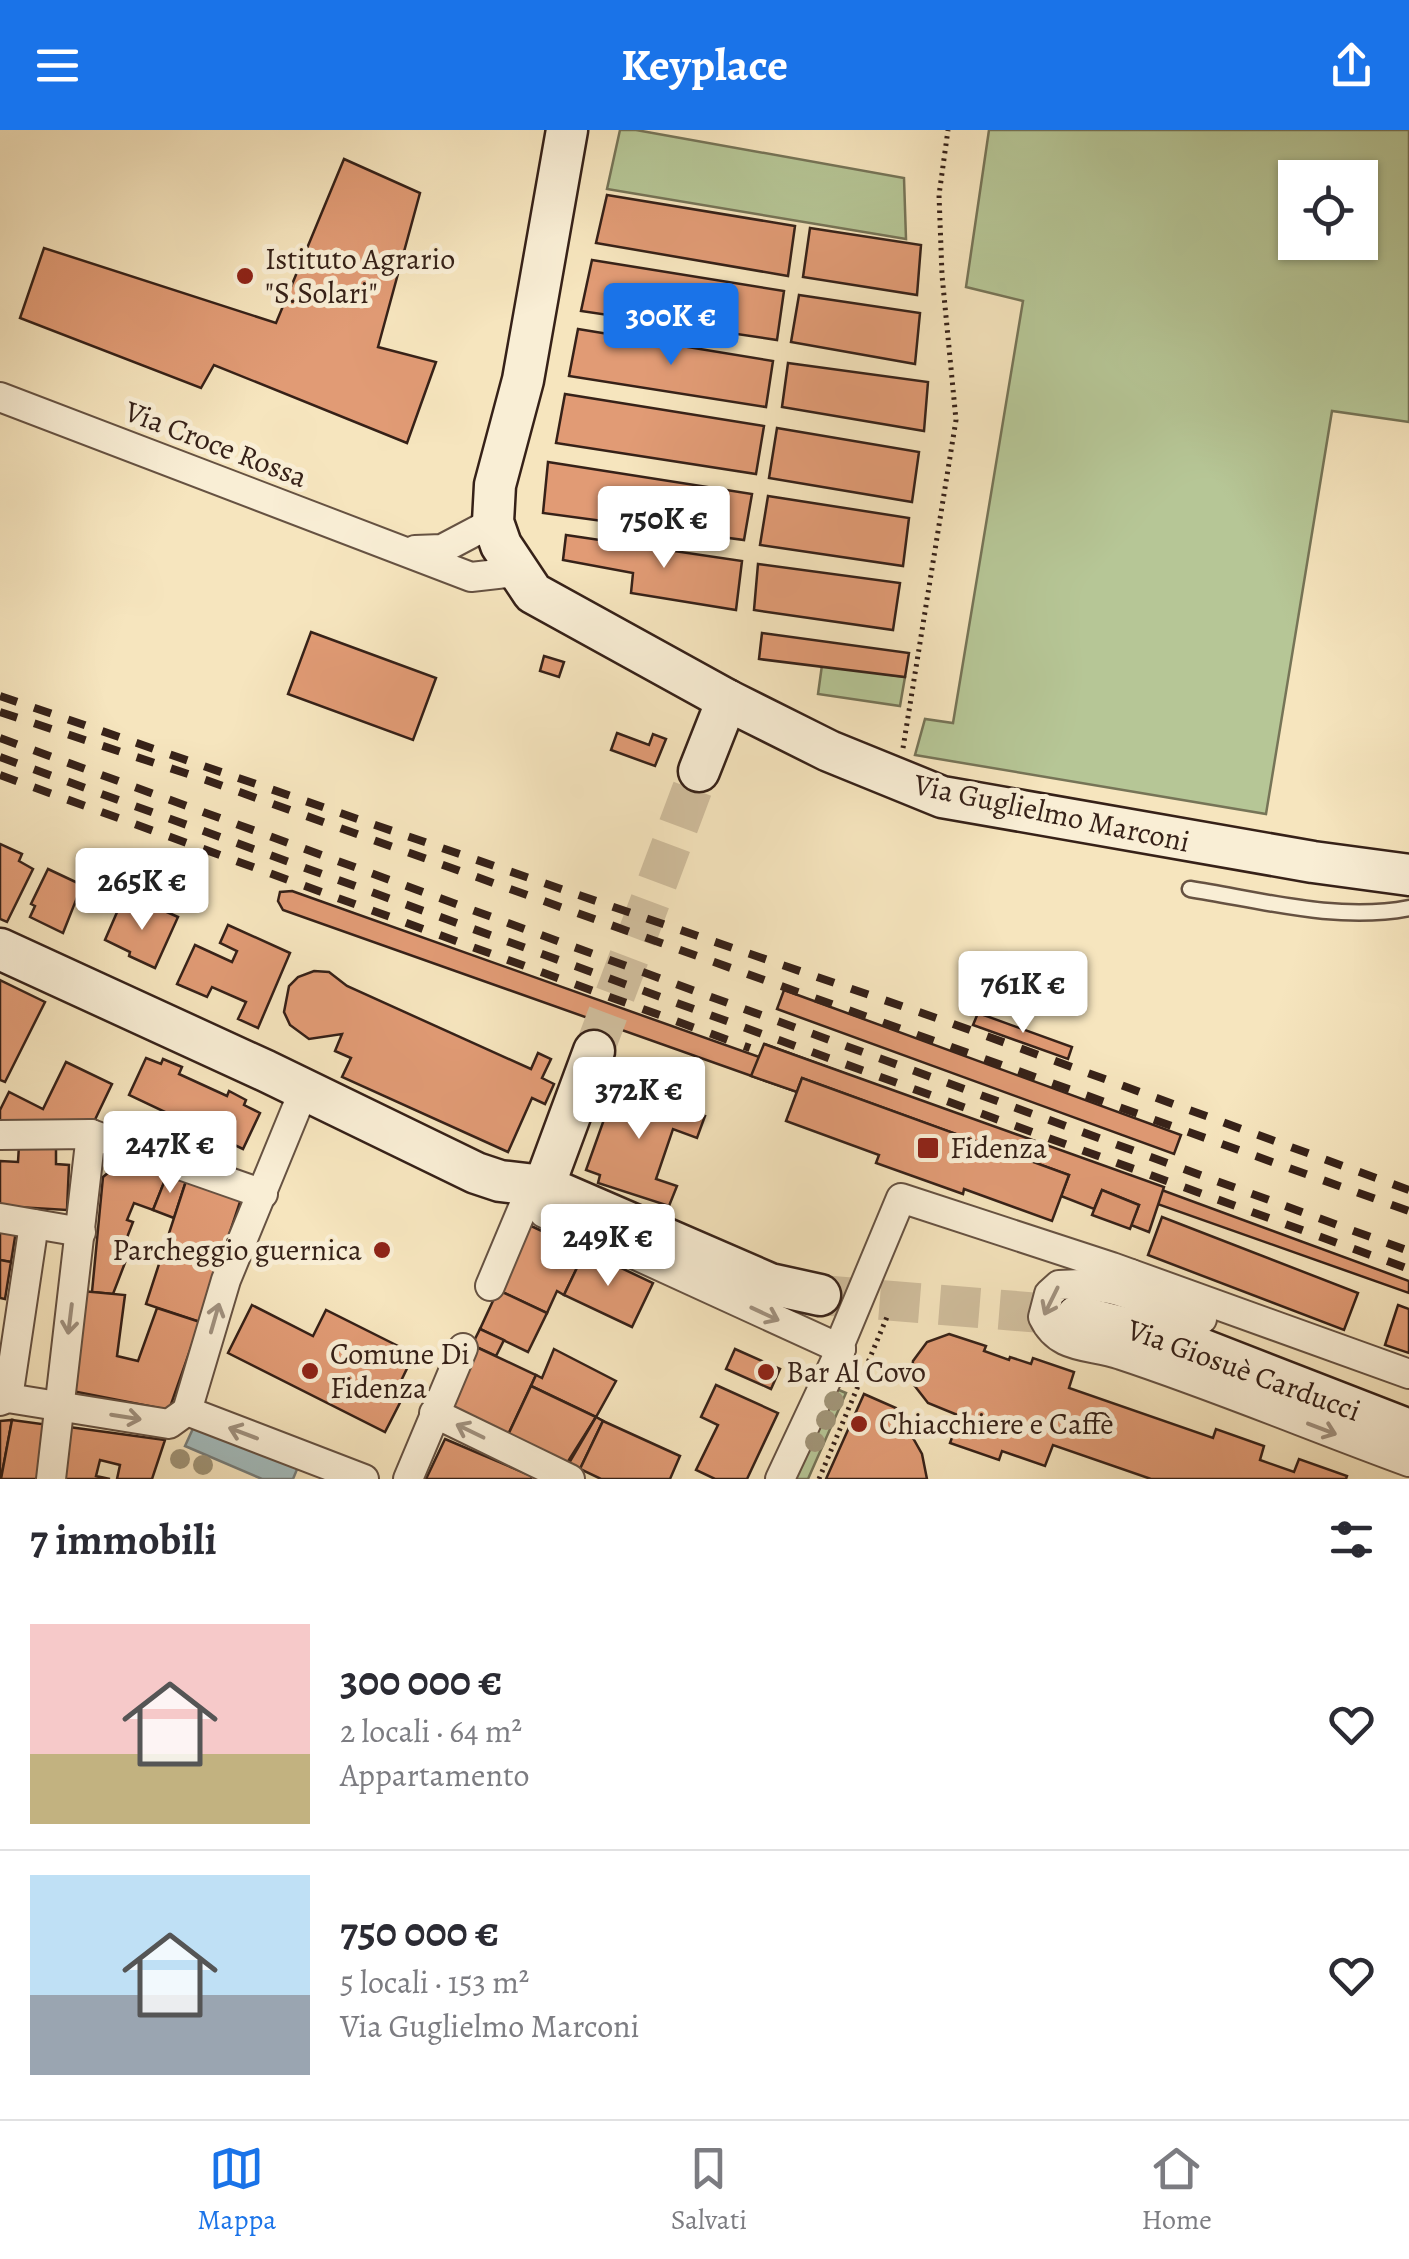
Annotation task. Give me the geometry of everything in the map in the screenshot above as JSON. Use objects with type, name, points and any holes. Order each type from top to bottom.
[{"type":"street","points":[[516,572],[501,546],[494,522],[495,485],[523,380],[567,130]]},
{"type":"street","name":"Via Croce Rossa","points":[[0,398],[471,577],[516,572]]},
{"type":"street","points":[[409,551],[442,550],[494,522]]},
{"type":"street","name":"Via Guglielmo Marconi","points":[[516,572],[533,593],[727,700],[829,751],[942,797],[1313,862],[1409,874]]},
{"type":"street","points":[[698,770],[727,700]]},
{"type":"street","points":[[0,950],[476,1173],[538,1186],[770,1284],[820,1295]]},
{"type":"street","points":[[490,1286],[538,1186],[594,1051]]},
{"type":"street","points":[[34,1224],[4,1400],[169,1424],[187,1411],[226,1280],[304,1090]]},
{"type":"street","points":[[0,1135],[92,1134],[263,1194]]},
{"type":"street","points":[[51,1479],[92,1134]]},
{"type":"street","points":[[538,1186],[544,1212],[842,1349]]},
{"type":"street","points":[[780,1479],[842,1349],[840,1344],[900,1198],[1409,1377]]},
{"type":"street","points":[[0,1218],[81,1232]]},
{"type":"street","points":[[1119,1277],[1060,1285],[1049,1294],[1043,1318],[1050,1332],[1063,1341],[1116,1353],[1409,1462]]},
{"type":"street","name":"Via Giosuè Carducci","points":[[1077,1316],[1188,1344],[1409,1430]]},
{"type":"street","points":[[408,1479],[463,1348]]},
{"type":"street","points":[[187,1411],[364,1479]]},
{"type":"street","points":[[434,1414],[570,1479]]},
{"type":"lane","points":[[1190,889],[1350,912],[1409,908]]},
{"type":"path","points":[[898,780],[956,420],[938,194],[948,130]]},
{"type":"path","points":[[819,1479],[887,1318]]},
{"type":"green space","points":[[620,130],[904,178],[906,239],[607,189]]},
{"type":"green space","points":[[989,130],[1409,130],[1409,422],[1332,411],[1266,814],[915,755],[925,719],[953,723],[1023,301],[966,287]]},
{"type":"green space","points":[[822,665],[905,677],[900,706],[818,694]]},
{"type":"green space","points":[[834,1388],[846,1393],[808,1479],[793,1479]]},
{"type":"water","points":[[196,1422],[298,1467],[293,1479],[262,1479],[185,1446]]},
{"type":"building","points":[[344,159],[420,193],[378,347],[436,362],[407,443],[214,365],[201,388],[20,318],[44,248],[276,323]]},
{"type":"building","points":[[607,195],[795,226],[788,276],[596,243]]},
{"type":"building","points":[[810,228],[921,245],[917,295],[803,277]]},
{"type":"building","points":[[592,260],[784,291],[777,340],[581,311]]},
{"type":"building","points":[[799,295],[920,313],[915,364],[791,342]]},
{"type":"building","points":[[578,329],[773,361],[766,407],[569,376]]},
{"type":"building","points":[[788,363],[928,382],[924,431],[782,407]]},
{"type":"building","points":[[565,394],[764,426],[756,474],[556,443]]},
{"type":"building","points":[[777,428],[919,452],[912,502],[769,478]]},
{"type":"building","points":[[548,462],[752,494],[744,540],[543,513]]},
{"type":"building","points":[[768,496],[909,518],[903,566],[760,545]]},
{"type":"building","points":[[566,535],[742,561],[736,610],[631,593],[633,573],[563,560]]},
{"type":"building","points":[[758,564],[900,583],[893,630],[754,610]]},
{"type":"building","points":[[311,632],[436,678],[413,740],[288,694]]},
{"type":"building","points":[[762,633],[909,653],[905,677],[759,659]]},
{"type":"building","points":[[544,656],[564,662],[559,677],[540,671]]},
{"type":"building","points":[[617,733],[649,745],[653,734],[666,739],[655,766],[611,750]]},
{"type":"building","points":[[0,844],[22,854],[19,861],[33,869],[7,922],[0,919]]},
{"type":"building","points":[[48,869],[82,885],[63,933],[30,917],[35,906],[31,904]]},
{"type":"building","points":[[292,891],[759,1057],[765,1044],[1409,1281],[1409,1293],[802,1078],[797,1092],[283,910],[278,901],[280,892]]},
{"type":"building","points":[[121,903],[144,914],[149,904],[178,917],[155,968],[105,940]]},
{"type":"building","points":[[228,925],[290,953],[258,1028],[238,1019],[246,1002],[212,987],[207,997],[177,984],[195,945],[232,962],[237,951],[220,943]]},
{"type":"building","points":[[314,971],[329,972],[347,986],[531,1069],[538,1053],[551,1059],[542,1078],[554,1084],[545,1104],[532,1098],[508,1152],[342,1077],[351,1058],[335,1051],[342,1034],[309,1039],[290,1025],[284,1012],[289,986],[298,977]]},
{"type":"building","points":[[0,980],[45,1002],[5,1082],[0,1080]]},
{"type":"building","points":[[784,990],[1181,1135],[1174,1154],[777,1009]]},
{"type":"building","points":[[978,1013],[1072,1047],[1068,1059],[973,1025]]},
{"type":"building","points":[[764,1044],[1164,1187],[1149,1232],[1131,1225],[1139,1205],[1102,1190],[1094,1209],[1061,1196],[1069,1175],[802,1078],[797,1092],[751,1076]]},
{"type":"building","points":[[146,1058],[161,1064],[163,1059],[182,1067],[179,1074],[227,1096],[229,1091],[260,1113],[243,1149],[129,1095]]},
{"type":"building","points":[[66,1062],[112,1084],[91,1128],[0,1126],[0,1110],[9,1092],[43,1109]]},
{"type":"building","points":[[802,1078],[1069,1175],[1052,1221],[876,1163],[879,1155],[786,1121]]},
{"type":"building","points":[[618,1080],[655,1094],[650,1107],[660,1100],[705,1116],[697,1138],[673,1129],[656,1179],[677,1186],[669,1206],[598,1183],[600,1175],[586,1170]]},
{"type":"building","points":[[19,1145],[56,1147],[56,1164],[69,1165],[67,1210],[0,1206],[0,1161],[18,1162]]},
{"type":"building","points":[[125,1159],[167,1175],[153,1210],[134,1203],[127,1220],[133,1222],[121,1253],[128,1255],[113,1294],[92,1292],[103,1177]]},
{"type":"building","points":[[167,1175],[186,1181],[174,1218],[153,1210]]},
{"type":"building","points":[[186,1181],[241,1199],[200,1322],[146,1304]]},
{"type":"building","points":[[1102,1190],[1139,1205],[1130,1229],[1092,1215]]},
{"type":"building","points":[[1162,1217],[1358,1293],[1344,1330],[1148,1255]]},
{"type":"building","points":[[0,1223],[17,1225],[11,1262],[0,1260]]},
{"type":"building","points":[[529,1225],[585,1251],[564,1295],[557,1291],[547,1313],[498,1290]]},
{"type":"building","points":[[585,1251],[653,1283],[632,1327],[564,1295]]},
{"type":"building","points":[[0,1260],[11,1262],[5,1299],[0,1298]]},
{"type":"building","points":[[498,1290],[547,1313],[528,1352],[480,1329]]},
{"type":"building","points":[[82,1291],[125,1295],[117,1356],[138,1361],[157,1308],[200,1322],[169,1410],[67,1390]]},
{"type":"building","points":[[252,1305],[313,1336],[326,1310],[414,1354],[401,1381],[409,1385],[385,1432],[228,1353]]},
{"type":"building","points":[[1398,1305],[1409,1309],[1409,1353],[1385,1345]]},
{"type":"building","points":[[480,1329],[504,1340],[496,1356],[472,1345]]},
{"type":"building","points":[[949,1334],[986,1346],[984,1351],[1009,1360],[1010,1357],[1031,1364],[1033,1358],[1074,1372],[1069,1388],[1213,1438],[1216,1429],[1264,1446],[1260,1460],[1294,1472],[1299,1459],[1347,1476],[1346,1479],[1151,1479],[1053,1445],[1045,1466],[1002,1451],[999,1460],[950,1443],[960,1416],[928,1403],[914,1385],[912,1373],[913,1361],[927,1342]]},
{"type":"building","points":[[472,1345],[536,1375],[508,1435],[444,1405]]},
{"type":"building","points":[[554,1349],[616,1381],[596,1417],[531,1386],[536,1375],[542,1378]]},
{"type":"building","points":[[735,1349],[780,1369],[771,1389],[726,1369]]},
{"type":"building","points":[[716,1385],[778,1413],[747,1479],[715,1479],[696,1470],[718,1425],[701,1417]]},
{"type":"building","points":[[531,1386],[596,1417],[569,1463],[508,1435]]},
{"type":"building","points":[[864,1394],[896,1408],[922,1454],[927,1479],[826,1479]]},
{"type":"building","points":[[596,1417],[603,1421],[580,1469],[567,1463]]},
{"type":"building","points":[[596,1417],[603,1421],[580,1469],[569,1463]]},
{"type":"building","points":[[12,1420],[1,1479],[0,1479],[0,1421]]},
{"type":"building","points":[[12,1420],[49,1425],[39,1479],[1,1479]]},
{"type":"building","points":[[603,1421],[680,1456],[670,1479],[601,1479],[580,1469]]},
{"type":"building","points":[[69,1427],[165,1440],[152,1479],[117,1479],[120,1465],[100,1460],[96,1476],[110,1479],[60,1479]]},
{"type":"building","points":[[445,1439],[532,1476],[531,1479],[426,1479]]},
{"type":"tunnel","points":[[594,1051],[699,771]]},
{"type":"tunnel","points":[[820,1295],[1077,1316]]},
{"type":"railway","points":[[0,696],[948,1022],[1409,1190]]},
{"type":"railway","points":[[0,712],[206,780],[1409,1211]]},
{"type":"railway","points":[[0,738],[1409,1251]]},
{"type":"railway","points":[[0,757],[1409,1269]]},
{"type":"railway","points":[[0,775],[750,1048]]},
{"type":"place","name":"Istituto Agrario \"S.Solari\"","points":[[245,276]]},
{"type":"place","name":"Fidenza","points":[[928,1148]]},
{"type":"place","name":"Parcheggio guernica","points":[[382,1250]]},
{"type":"place","name":"Comune Di Fidenza","points":[[310,1371]]},
{"type":"place","name":"Bar Al Covo","points":[[766,1372]]},
{"type":"place","name":"Chiacchiere e Caffè","points":[[859,1424]]}]
